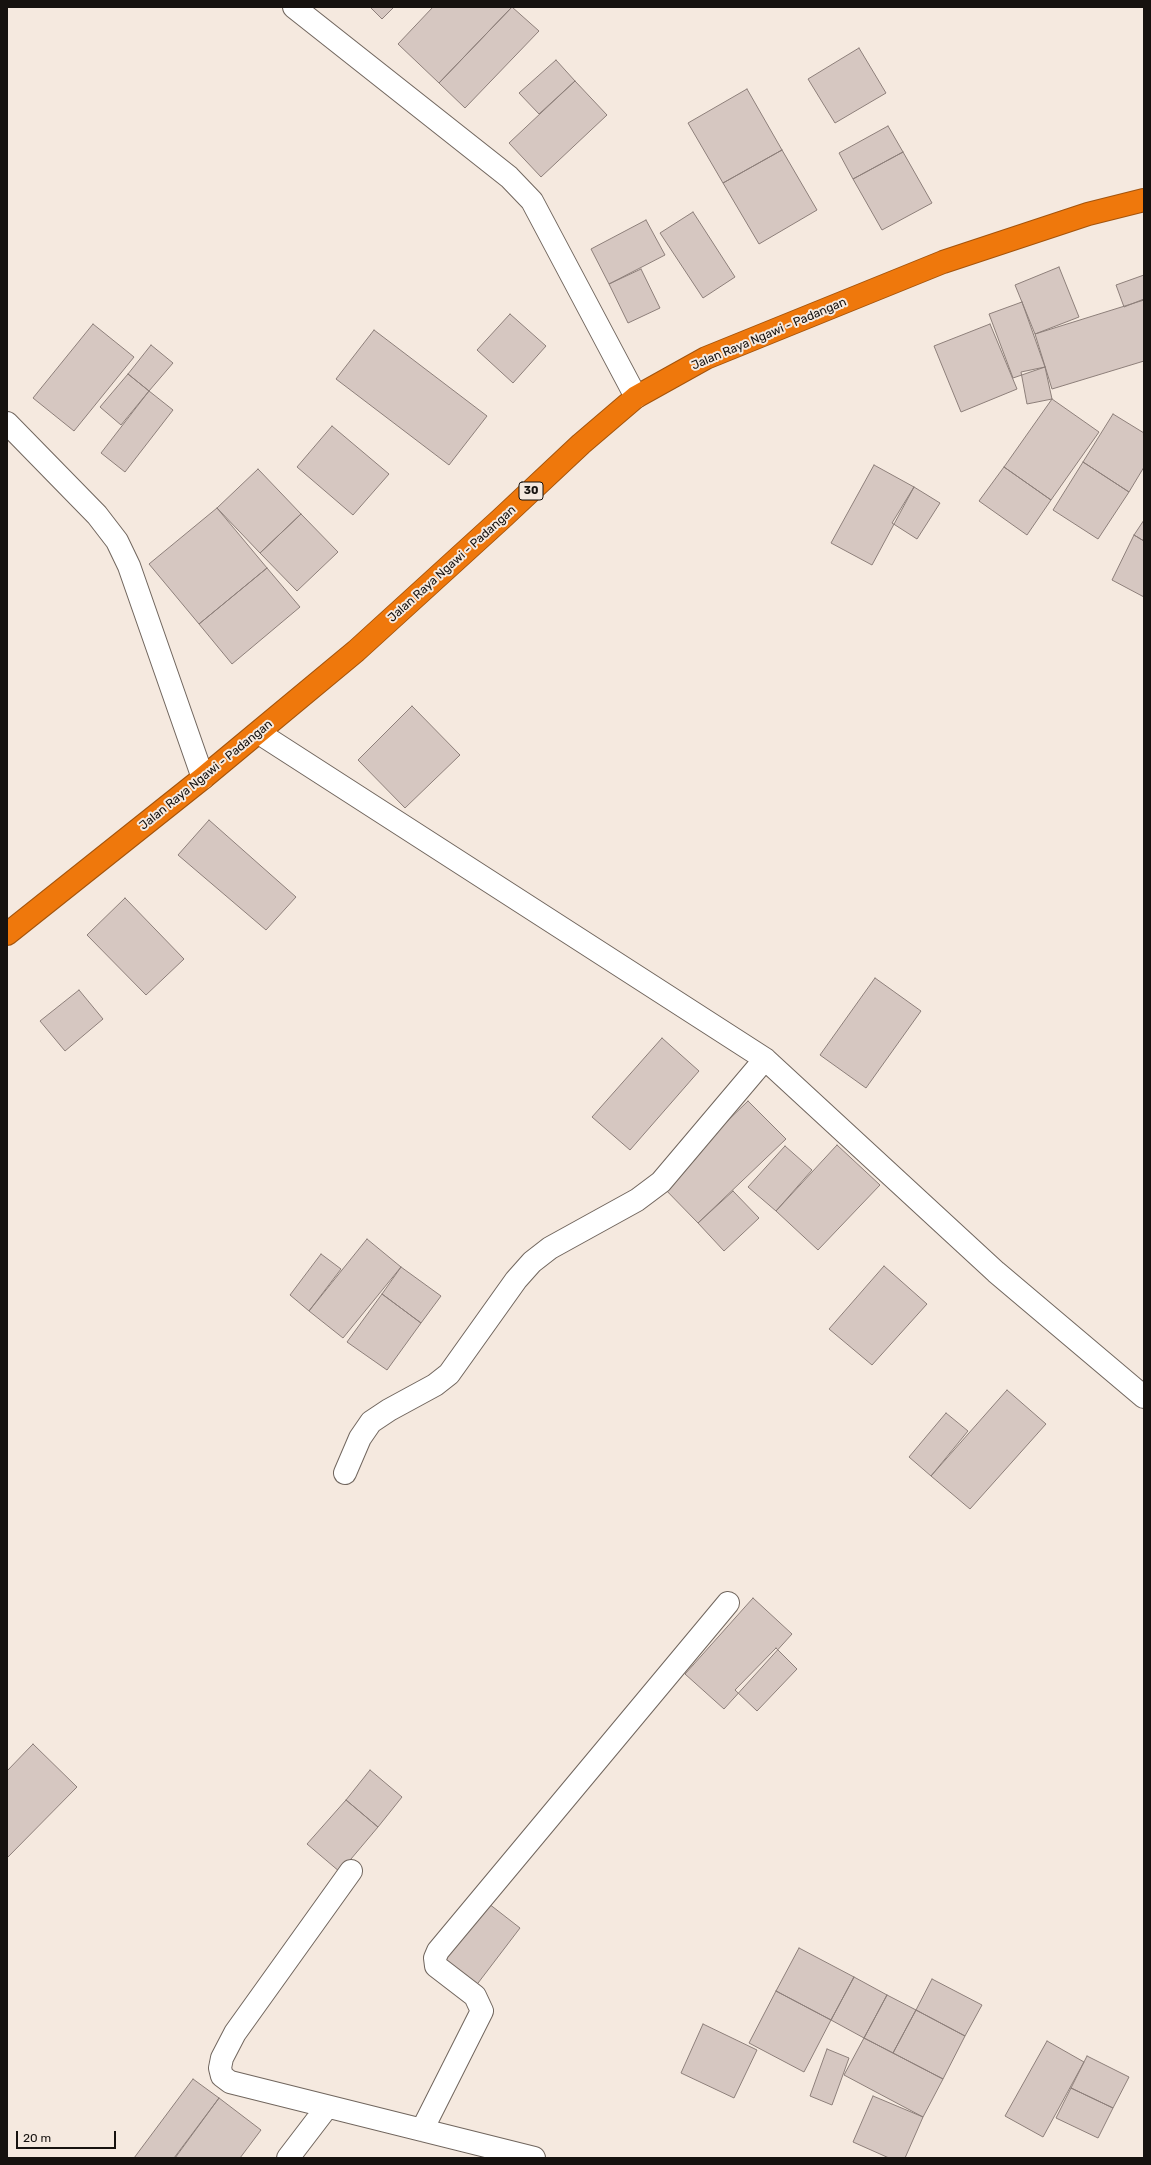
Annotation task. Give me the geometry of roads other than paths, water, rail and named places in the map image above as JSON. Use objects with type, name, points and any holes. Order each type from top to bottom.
[{"type":"highway","name":"Jalan Raya Ngawi - Padangan","points":[[7,934],[259,733],[356,651],[581,444],[636,397],[706,358],[943,262],[1088,214],[1144,200]]},
{"type":"street","points":[[294,7],[509,177],[532,201],[636,397]]},
{"type":"street","points":[[7,423],[97,515],[117,541],[128,566],[203,778]]},
{"type":"street","points":[[259,733],[765,1060],[996,1272],[1144,1397]]},
{"type":"street","points":[[344,1473],[360,1438],[371,1422],[389,1410],[435,1385],[449,1374],[516,1280],[532,1262],[550,1248],[637,1200],[661,1182],[679,1163],[765,1060]]},
{"type":"street","points":[[422,2130],[482,2011],[475,1996],[436,1966],[435,1958],[438,1951],[728,1603]]},
{"type":"street","points":[[351,1871],[235,2032],[222,2058],[220,2068],[222,2076],[230,2082],[534,2158]]},
{"type":"street","points":[[288,2158],[327,2107]]}]
